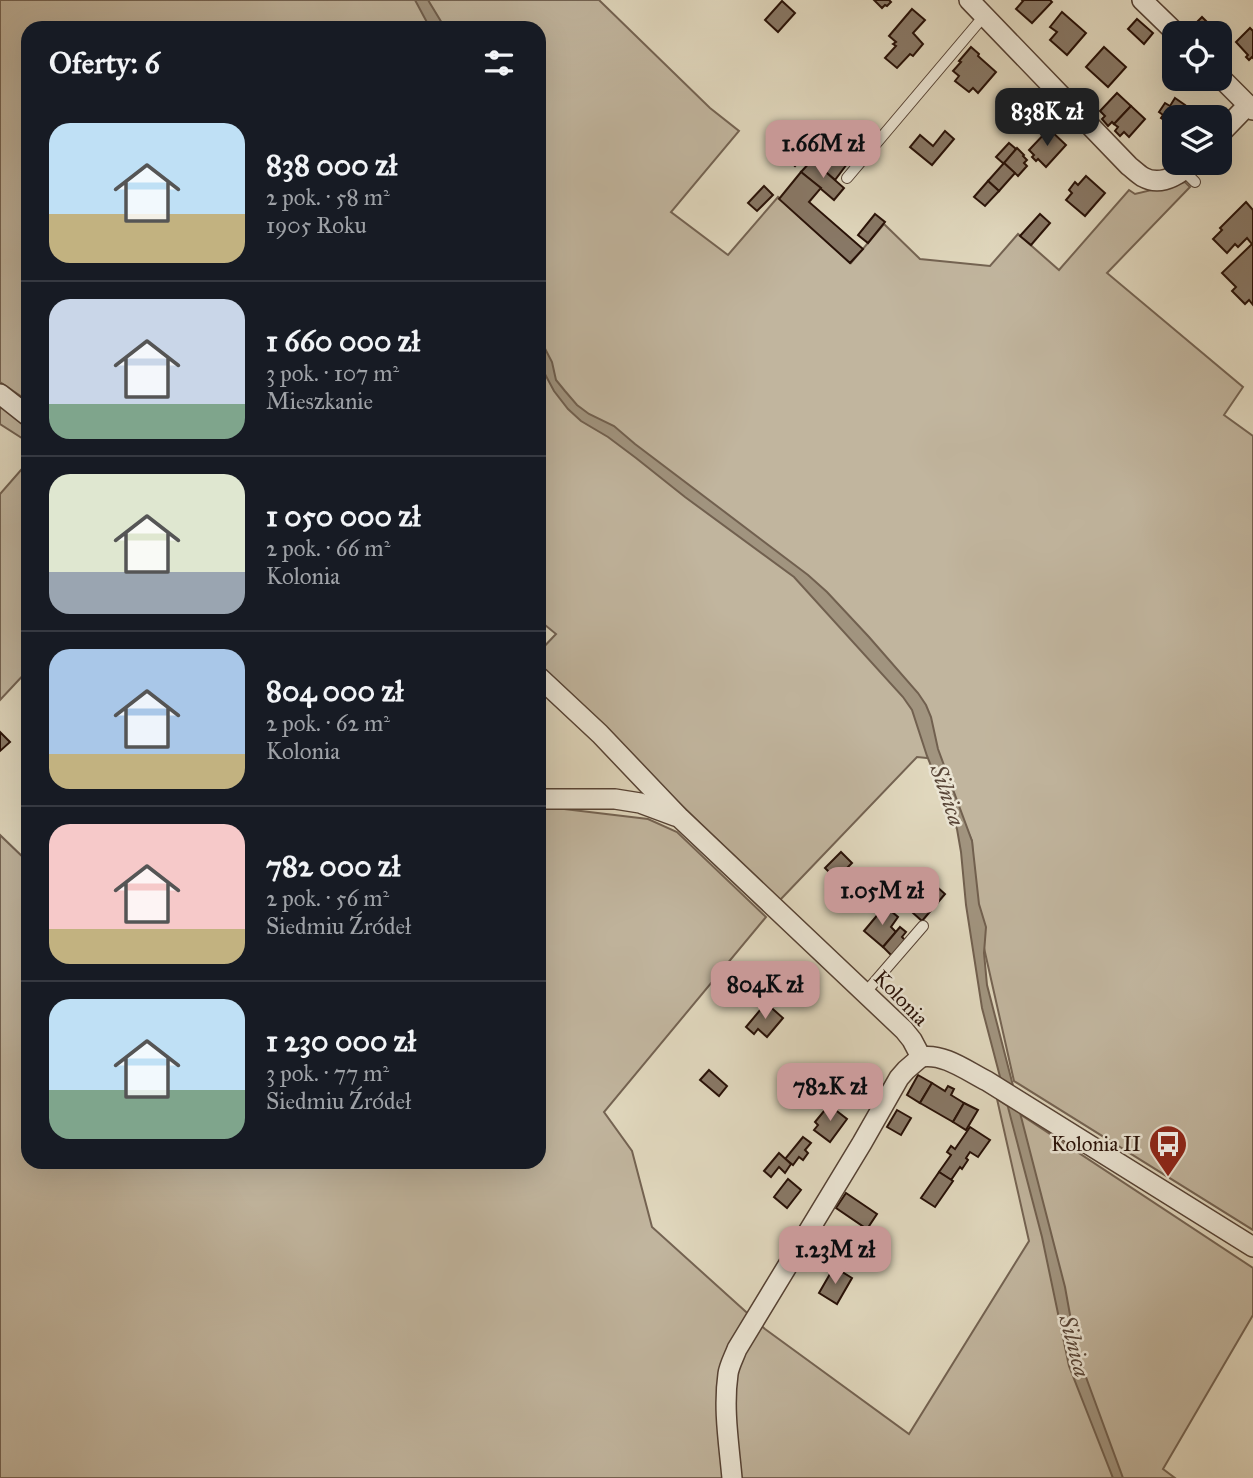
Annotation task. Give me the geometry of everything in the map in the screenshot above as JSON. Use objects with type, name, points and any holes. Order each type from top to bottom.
[{"type":"street","points":[[969,0],[1129,166],[1144,178],[1156,181],[1180,175]]},
{"type":"street","points":[[1142,0],[1164,21]]},
{"type":"street","points":[[1232,89],[1251,108],[1232,124]]},
{"type":"street","points":[[0,394],[21,410]]},
{"type":"street","name":"Kolonia","points":[[546,684],[600,734],[680,818],[904,1030],[921,1057],[946,1060],[1021,1102],[1253,1247]]},
{"type":"street","points":[[546,799],[615,799],[640,803],[680,818]]},
{"type":"street","points":[[732,1478],[726,1422],[727,1391],[728,1372],[737,1349],[899,1078],[921,1057]]},
{"type":"lane","points":[[847,178],[984,16]]},
{"type":"lane","points":[[865,993],[923,926]]},
{"type":"shaded area","points":[[0,0],[599,0],[710,108],[739,131],[671,212],[728,255],[778,197],[851,263],[884,224],[920,259],[990,266],[1018,234],[1059,270],[1129,190],[1135,194],[1185,182],[1190,187],[1107,273],[1243,387],[1224,415],[1253,436],[1253,1230],[1014,1081],[975,908],[972,841],[937,759],[917,757],[780,900],[546,675],[546,645],[556,634],[546,626],[546,21],[21,21],[21,396],[0,382]]},
{"type":"shaded area","points":[[0,405],[21,419],[21,438],[0,424]]},
{"type":"shaded area","points":[[21,470],[21,678],[0,700],[0,494]]},
{"type":"shaded area","points":[[546,807],[648,819],[677,832],[766,917],[604,1112],[632,1151],[652,1227],[765,1329],[909,1434],[1029,1241],[997,1099],[1253,1268],[1253,1315],[1163,1469],[1175,1478],[0,1478],[0,835],[21,855],[21,1169],[546,1169]]},
{"type":"water","points":[[415,0],[428,0],[441,21],[426,21]]},
{"type":"water","name":"Silnica","points":[[546,350],[556,380],[577,405],[614,426],[808,575],[869,637],[926,705],[938,749],[972,841],[979,904],[986,927],[984,953],[987,985],[1065,1287],[1074,1337],[1123,1478],[1113,1478],[1069,1366],[1042,1237],[982,1008],[957,829],[927,756],[912,710],[794,577],[608,437],[581,421],[554,391],[546,376]]},
{"type":"building","points":[[874,0],[889,0],[891,2],[882,8]]},
{"type":"building","points":[[1022,0],[1052,2],[1032,23],[1016,9]]},
{"type":"building","points":[[782,1],[795,13],[778,32],[765,20]]},
{"type":"building","points":[[912,9],[925,20],[913,33],[923,44],[897,68],[885,58],[896,46],[893,44],[896,42],[889,36]]},
{"type":"building","points":[[1062,12],[1086,33],[1067,55],[1050,40],[1057,32],[1050,27]]},
{"type":"building","points":[[1137,19],[1153,33],[1144,44],[1128,29]]},
{"type":"building","points":[[1250,28],[1253,31],[1253,58],[1249,60],[1246,57],[1248,55],[1236,42]]},
{"type":"building","points":[[971,47],[996,72],[978,93],[973,88],[969,92],[955,81],[959,76],[953,71]]},
{"type":"building","points":[[1104,47],[1126,67],[1108,87],[1086,67]]},
{"type":"building","points":[[1117,93],[1131,106],[1114,124],[1112,122],[1108,126],[1100,111]]},
{"type":"building","points":[[1020,95],[1038,111],[1024,127],[1016,121],[1013,125],[1007,119],[1011,116],[1006,112]]},
{"type":"building","points":[[1175,98],[1185,105],[1171,105]]},
{"type":"building","points":[[1131,106],[1145,119],[1129,137],[1124,132],[1120,136],[1115,131],[1118,127],[1114,124]]},
{"type":"building","points":[[839,128],[854,141],[839,158],[847,164],[835,180],[812,160]]},
{"type":"building","points":[[1049,129],[1066,145],[1046,167],[1032,157],[1034,155],[1029,150]]},
{"type":"building","points":[[945,131],[954,139],[932,165],[910,147],[920,135],[933,146]]},
{"type":"building","points":[[802,141],[810,150],[795,166],[786,158]]},
{"type":"building","points":[[1009,143],[1016,149],[1004,164],[996,157]]},
{"type":"building","points":[[1017,148],[1027,160],[1024,163],[1027,166],[1018,176],[1004,163]]},
{"type":"building","points":[[812,160],[844,188],[834,200],[801,172]]},
{"type":"building","points":[[1004,163],[1015,173],[999,191],[988,181]]},
{"type":"building","points":[[801,172],[821,188],[809,202],[863,249],[850,263],[779,199]]},
{"type":"building","points":[[1086,176],[1105,193],[1085,216],[1066,200],[1072,193],[1069,190],[1075,182],[1078,185]]},
{"type":"building","points":[[988,181],[999,191],[985,206],[974,197]]},
{"type":"building","points":[[764,186],[773,195],[757,211],[748,203]]},
{"type":"building","points":[[1246,202],[1253,210],[1253,305],[1249,300],[1245,304],[1232,291],[1236,287],[1222,273],[1252,244],[1247,238],[1238,247],[1235,244],[1227,253],[1213,239]]},
{"type":"building","points":[[875,214],[885,222],[868,243],[858,235]]},
{"type":"building","points":[[1040,214],[1050,223],[1031,245],[1020,236]]},
{"type":"building","points":[[0,732],[10,742],[0,751]]},
{"type":"building","points":[[841,852],[852,863],[845,870],[854,878],[851,880],[857,886],[850,893],[825,868]]},
{"type":"building","points":[[936,886],[945,894],[922,921],[913,913]]},
{"type":"building","points":[[885,906],[898,917],[891,927],[896,932],[883,947],[864,931]]},
{"type":"building","points":[[900,927],[906,932],[902,937],[906,941],[893,957],[883,947]]},
{"type":"building","points":[[766,1003],[783,1018],[767,1037],[758,1029],[754,1034],[746,1027]]},
{"type":"building","points":[[709,1070],[727,1086],[719,1096],[700,1080]]},
{"type":"building","points":[[918,1075],[932,1083],[920,1103],[907,1095]]},
{"type":"building","points":[[932,1083],[945,1091],[948,1086],[954,1089],[951,1095],[964,1103],[953,1122],[920,1103]]},
{"type":"building","points":[[964,1103],[978,1110],[966,1130],[953,1122]]},
{"type":"building","points":[[829,1105],[847,1119],[830,1142],[814,1130],[818,1125],[815,1122]]},
{"type":"building","points":[[897,1110],[911,1118],[901,1135],[887,1127]]},
{"type":"building","points":[[970,1127],[990,1140],[978,1157],[970,1152],[962,1169],[960,1167],[951,1180],[939,1172],[951,1155],[947,1152],[951,1146],[955,1149]]},
{"type":"building","points":[[803,1137],[811,1143],[805,1150],[808,1153],[803,1160],[799,1157],[793,1165],[785,1159]]},
{"type":"building","points":[[779,1153],[791,1164],[785,1173],[779,1167],[771,1177],[764,1171]]},
{"type":"building","points":[[939,1172],[953,1181],[935,1207],[921,1198]]},
{"type":"building","points":[[788,1179],[801,1190],[787,1208],[774,1197]]},
{"type":"building","points":[[846,1193],[877,1214],[867,1229],[836,1208]]},
{"type":"building","points":[[834,1267],[852,1278],[837,1304],[819,1293]]},
{"type":"place","name":"Kolonia II","points":[[1168,1178]]}]
